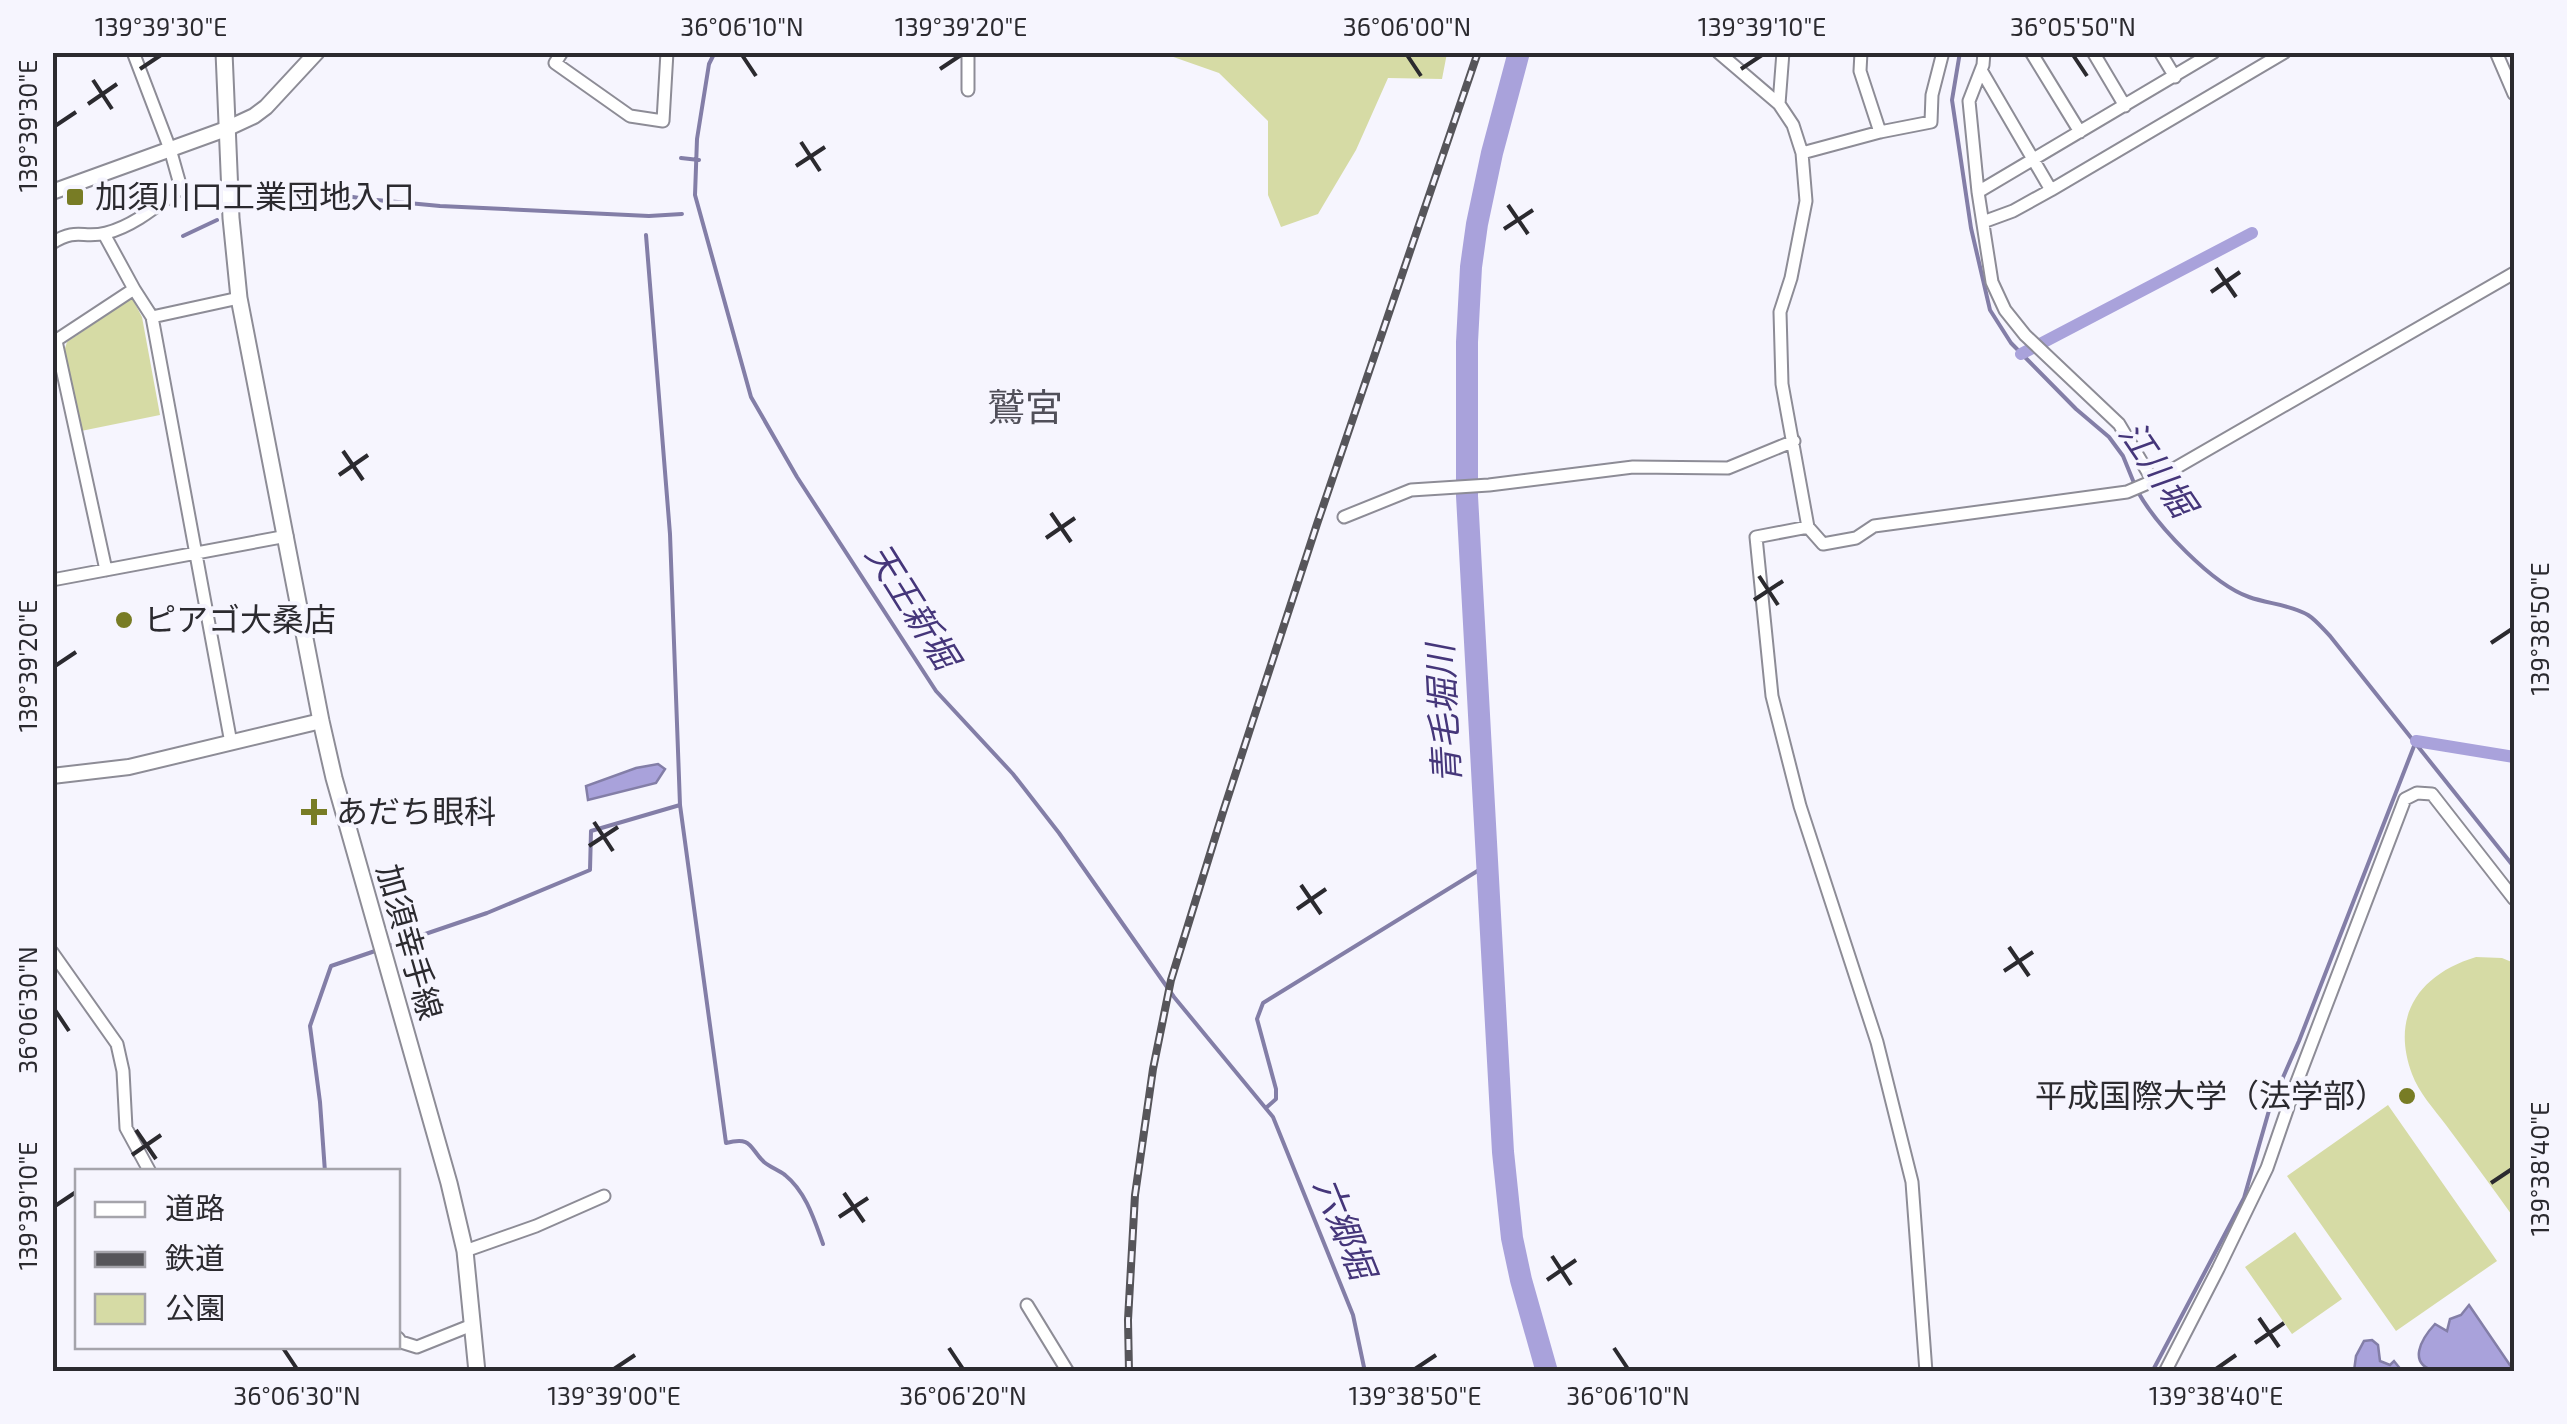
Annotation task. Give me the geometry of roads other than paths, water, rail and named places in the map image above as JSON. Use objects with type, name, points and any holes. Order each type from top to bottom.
[{"type":"main road","name":"加須幸手線","points":[[224,52],[231,218],[239,298],[321,721],[465,1251],[477,1372]]},
{"type":"street","points":[[52,243],[67,233],[104,234],[135,222],[181,188],[133,52]]},
{"type":"street","points":[[52,192],[254,116],[317,52]]},
{"type":"street","points":[[562,52],[555,63],[630,116],[663,121],[667,52]]},
{"type":"street","points":[[968,52],[968,90]]},
{"type":"street","points":[[1718,52],[1779,104],[1793,125],[1802,153],[1806,201],[1780,312],[1782,384],[1808,527],[1823,544],[1856,538],[1874,526],[2127,492],[2153,482],[2514,273]]},
{"type":"street","points":[[1779,104],[1783,52]]},
{"type":"street","points":[[1861,52],[1860,72],[1880,132]]},
{"type":"street","points":[[1802,153],[1931,122],[1932,95],[1943,52]]},
{"type":"street","points":[[1984,52],[1968,101],[1992,282],[2004,310],[2025,334],[2119,424],[2153,482]]},
{"type":"street","points":[[2031,52],[2080,132]]},
{"type":"street","points":[[2093,52],[2125,106]]},
{"type":"street","points":[[2160,52],[2174,76]]},
{"type":"street","points":[[1978,192],[2214,52]]},
{"type":"street","points":[[1984,222],[2051,190],[2285,52]]},
{"type":"street","points":[[2496,52],[2514,94]]},
{"type":"street","points":[[1981,70],[2051,190]]},
{"type":"street","points":[[104,234],[152,317],[231,743]]},
{"type":"street","points":[[106,570],[54,342],[134,288]]},
{"type":"street","points":[[152,317],[239,298]]},
{"type":"street","points":[[1344,518],[1404,492],[1633,468],[1728,468],[1794,441]]},
{"type":"street","points":[[1808,527],[1756,537],[1772,696],[1800,806],[1877,1042],[1912,1182],[1926,1372]]},
{"type":"street","points":[[52,580],[287,536]]},
{"type":"street","points":[[52,776],[129,767],[321,721]]},
{"type":"street","points":[[2165,1372],[2266,1168],[2405,799],[2417,793],[2432,794],[2514,899]]},
{"type":"street","points":[[52,952],[117,1044],[123,1071],[126,1128],[148,1169]]},
{"type":"street","points":[[465,1251],[604,1196]]},
{"type":"street","points":[[1026,1305],[1068,1372]]},
{"type":"street","points":[[400,1341],[416,1346],[472,1325]]},
{"type":"waterway","name":"天王新堀","points":[[715,52],[709,64],[697,139],[695,195],[751,397],[797,477],[936,691],[1013,774],[1174,997],[1273,1117],[1353,1315],[1365,1372]]},
{"type":"waterway","name":"青毛堀川","points":[[1519,52],[1492,153],[1471,267],[1467,496],[1503,1152],[1512,1238],[1547,1372]]},
{"type":"waterway","name":"江川堀","points":[[1960,52],[1952,100],[1971,228],[1990,310],[2011,343],[2109,437],[2123,456],[2134,483]]},
{"type":"waterway","points":[[681,158],[699,160]]},
{"type":"waterway","points":[[248,206],[300,189],[440,206],[649,216],[682,214]]},
{"type":"waterway","points":[[183,236],[217,220]]},
{"type":"waterway","points":[[2021,354],[2252,233]]},
{"type":"waterway","points":[[387,947],[487,913],[590,870],[591,831],[680,805],[670,534],[646,235]]},
{"type":"waterway","name":"江川堀","points":[[2138,492],[2172,537],[2219,580],[2249,597],[2293,609],[2317,622],[2514,867]]},
{"type":"waterway","points":[[2152,1372],[2244,1198],[2270,1107],[2416,741]]},
{"type":"waterway","points":[[2416,741],[2514,757]]},
{"type":"waterway","points":[[680,805],[726,1143],[746,1142],[764,1162],[799,1189],[823,1244]]},
{"type":"waterway","points":[[1267,1107],[1276,1099],[1276,1089],[1257,1019],[1263,1003],[1479,870],[1488,869]]},
{"type":"waterway","points":[[325,1169],[310,1026],[331,966],[378,950]]},
{"type":"railway","points":[[1129,1372],[1135,1195],[1153,1069],[1171,980],[1317,524],[1478,52]]},
{"type":"place","name":"加須川口工業団地入口","points":[[75,197]]},
{"type":"place","name":"ピアゴ大桑店","points":[[124,620]]},
{"type":"place","name":"あだち眼科","points":[[314,812]]},
{"type":"place","name":"平成国際大学（法学部）","points":[[2407,1096]]},
{"type":"district","name":"鷲宮","points":[[1025,408]]},
{"type":"water label","name":"六郷堀","points":[[1344,1228]]}]
